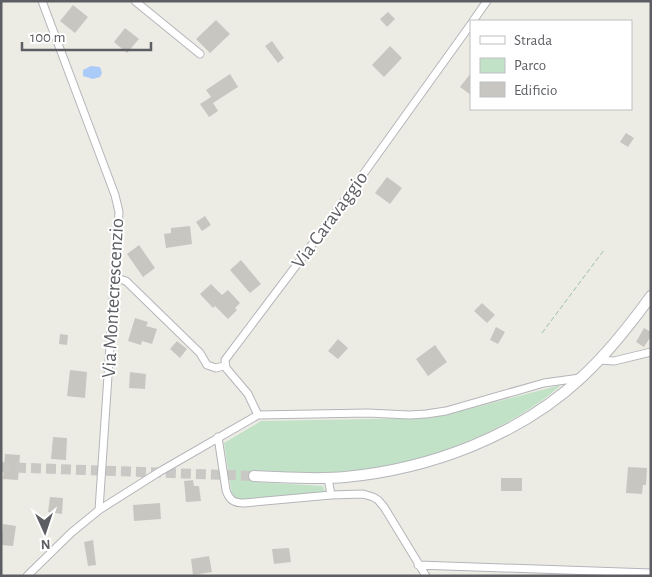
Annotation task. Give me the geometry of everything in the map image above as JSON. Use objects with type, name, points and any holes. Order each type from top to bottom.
[{"type":"main road","points":[[254,476],[328,478],[392,470],[434,459],[495,435],[535,414],[582,378],[620,337],[651,296]]},
{"type":"street","name":"Via Montecrescenzio","points":[[42,1],[117,200],[120,220],[99,510]]},
{"type":"street","points":[[135,1],[200,54]]},
{"type":"street","name":"Via Caravaggio","points":[[474,20],[487,1]]},
{"type":"street","name":"Via Caravaggio","points":[[224,366],[226,358],[326,226],[470,26]]},
{"type":"street","points":[[116,278],[126,281],[200,353],[207,366],[216,368],[224,366],[248,394],[258,415]]},
{"type":"street","points":[[599,360],[614,361],[651,352]]},
{"type":"street","points":[[27,576],[65,538],[99,510],[218,437],[258,415],[426,414],[446,411],[534,386],[582,378]]},
{"type":"street","points":[[218,437],[226,490],[229,498],[233,501],[244,503],[332,494],[363,494],[372,496],[384,507],[426,576]]},
{"type":"street","points":[[328,478],[332,494]]},
{"type":"street","points":[[418,565],[651,573]]},
{"type":"path","points":[[542,333],[604,250]]},
{"type":"green space","points":[[561,385],[538,403],[484,434],[454,447],[423,457],[362,471],[333,474],[253,472],[253,482],[323,486],[325,492],[242,500],[234,499],[232,495],[224,443],[261,421],[429,418]]},
{"type":"water","points":[[91,66],[100,67],[102,73],[100,77],[93,79],[83,76],[83,70]]},
{"type":"building","points":[[73,5],[88,17],[75,33],[60,21]]},
{"type":"building","points":[[388,12],[395,19],[387,27],[380,19]]},
{"type":"building","points":[[216,20],[230,34],[210,53],[196,39]]},
{"type":"building","points":[[125,28],[139,39],[127,53],[114,42]]},
{"type":"building","points":[[272,41],[284,58],[278,63],[265,46]]},
{"type":"building","points":[[390,46],[402,58],[384,77],[372,65]]},
{"type":"building","points":[[230,74],[238,87],[213,103],[218,111],[209,117],[200,104],[211,97],[206,90]]},
{"type":"building","points":[[470,74],[470,94],[460,87]]},
{"type":"building","points":[[626,133],[634,138],[628,147],[620,142]]},
{"type":"building","points":[[387,177],[402,188],[390,204],[375,193]]},
{"type":"building","points":[[205,216],[211,225],[202,231],[196,222]]},
{"type":"building","points":[[190,226],[192,244],[166,248],[164,234],[171,233],[171,228]]},
{"type":"building","points":[[139,245],[155,268],[143,277],[127,254]]},
{"type":"building","points":[[241,260],[261,284],[250,293],[230,270]]},
{"type":"building","points":[[211,284],[222,295],[228,290],[240,303],[235,308],[237,310],[228,319],[215,306],[213,308],[200,294]]},
{"type":"building","points":[[482,303],[495,315],[487,323],[474,311]]},
{"type":"building","points":[[135,318],[148,322],[146,326],[157,329],[152,344],[142,341],[141,345],[128,341]]},
{"type":"building","points":[[496,327],[505,332],[498,344],[490,340]]},
{"type":"building","points":[[644,328],[651,332],[651,336],[644,347],[636,342]]},
{"type":"building","points":[[60,334],[68,335],[67,345],[59,344]]},
{"type":"building","points":[[338,339],[348,348],[338,359],[328,351]]},
{"type":"building","points":[[177,341],[187,349],[180,358],[170,349]]},
{"type":"building","points":[[435,345],[447,362],[428,376],[416,359]]},
{"type":"building","points":[[70,370],[87,372],[85,398],[67,396]]},
{"type":"building","points":[[130,372],[146,374],[145,389],[129,388]]},
{"type":"building","points":[[53,437],[67,438],[66,460],[51,459]]},
{"type":"building","points":[[5,454],[20,455],[18,480],[3,479]]},
{"type":"building","points":[[628,467],[647,468],[646,485],[643,485],[642,494],[626,493]]},
{"type":"building","points":[[501,478],[522,478],[522,491],[501,491]]},
{"type":"building","points":[[193,480],[194,486],[199,486],[201,501],[186,502],[184,481]]},
{"type":"building","points":[[50,497],[63,498],[62,514],[48,512]]},
{"type":"building","points":[[160,503],[161,519],[134,521],[133,505]]},
{"type":"building","points":[[3,524],[16,526],[13,546],[1,545]]},
{"type":"building","points":[[93,540],[96,565],[88,566],[84,542]]},
{"type":"building","points":[[289,548],[291,562],[274,564],[272,549]]},
{"type":"building","points":[[209,556],[212,572],[193,575],[191,559]]},
{"type":"tunnel","points":[[1,467],[254,476]]}]
